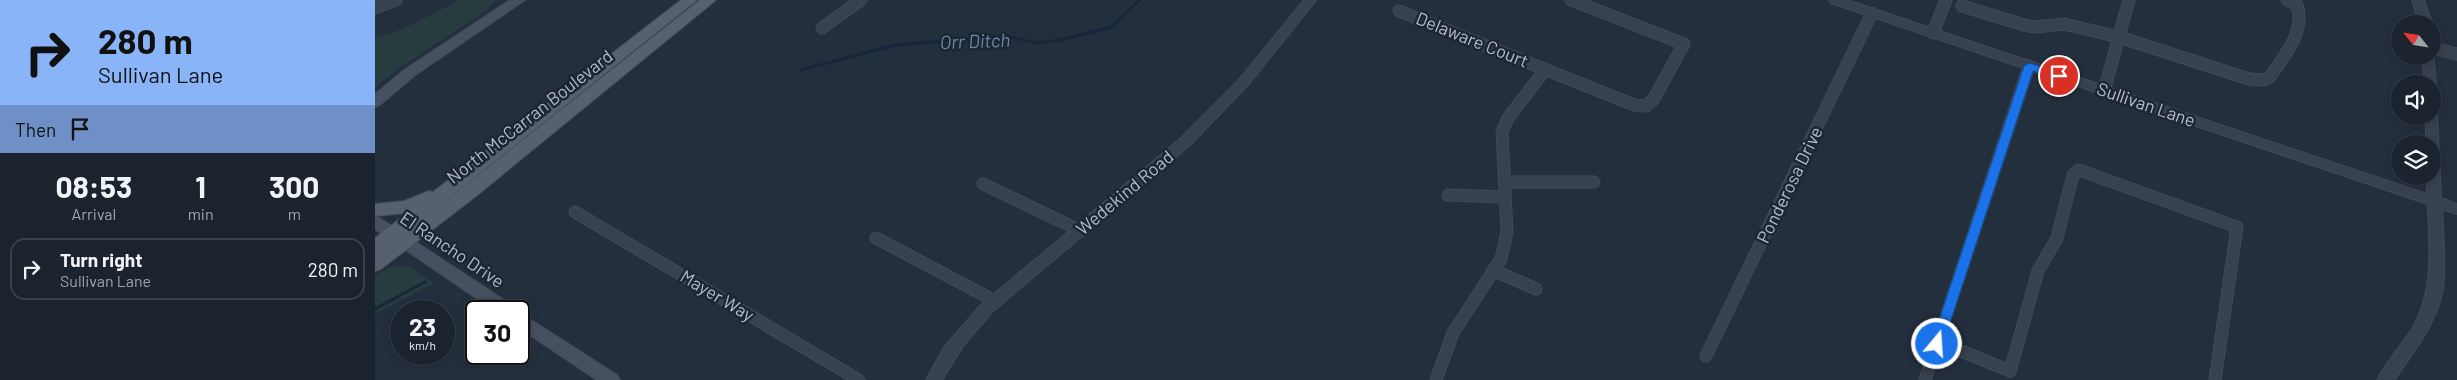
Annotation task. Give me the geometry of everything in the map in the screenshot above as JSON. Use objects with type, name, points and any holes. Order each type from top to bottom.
[{"type":"main road","points":[[375,102],[409,73],[519,0]]},
{"type":"main road","name":"North McCarran Boulevard","points":[[375,264],[397,238],[466,176],[690,0]]},
{"type":"main road","name":"North McCarran Boulevard","points":[[375,247],[397,238],[469,192],[709,0]]},
{"type":"main road","points":[[375,210],[397,209],[416,204],[466,176]]},
{"type":"main road","name":"El Rancho Drive","points":[[375,221],[397,238],[490,300]]},
{"type":"main road","points":[[530,326],[611,380]]},
{"type":"street","points":[[375,8],[396,0]]},
{"type":"street","points":[[822,28],[861,0]]},
{"type":"street","name":"Wedekind Road","points":[[934,380],[945,359],[971,325],[995,301],[1175,151],[1212,116],[1243,83],[1310,0]]},
{"type":"street","name":"Delaware Court","points":[[1399,11],[1634,105],[1646,106],[1653,100],[1685,44],[1572,0]]},
{"type":"street","name":"Sullivan Lane","points":[[1835,0],[2457,209]]},
{"type":"street","points":[[1933,33],[1946,0]]},
{"type":"street","points":[[2104,91],[2129,0]]},
{"type":"street","points":[[1962,6],[2024,25],[2035,27],[2064,24],[2119,37],[2249,79],[2263,80],[2269,78],[2294,36],[2301,19],[2297,5],[2287,0]]},
{"type":"street","points":[[2418,0],[2423,15]]},
{"type":"street","name":"Ponderosa Drive","points":[[1706,356],[1872,12]]},
{"type":"street","points":[[2441,50],[2457,54]]},
{"type":"street","points":[[1925,380],[2029,66]]},
{"type":"street","points":[[1436,380],[1450,339],[1493,270],[1505,246],[1507,232],[1502,132],[1508,118],[1545,70]]},
{"type":"street","points":[[2385,380],[2421,328],[2430,312],[2435,296],[2437,279],[2432,125]]},
{"type":"street","points":[[1961,351],[2010,371],[2038,271],[2057,238],[2073,175],[2079,170],[2237,227],[2215,380]]},
{"type":"street","points":[[1504,182],[1594,182]]},
{"type":"street","points":[[983,184],[1081,231]]},
{"type":"street","points":[[1448,195],[1505,197]]},
{"type":"street","name":"Mayer Way","points":[[575,212],[859,380]]},
{"type":"street","points":[[876,238],[995,301]]},
{"type":"street","points":[[1493,270],[1536,289]]},
{"type":"green space","points":[[460,0],[496,0],[487,10],[401,67],[375,87],[375,38],[403,29]]},
{"type":"green space","points":[[408,266],[435,284],[401,300],[390,300],[390,306],[375,314],[375,276],[388,268]]},
{"type":"waterway","name":"Orr Ditch","points":[[801,70],[895,45],[1006,36],[1036,43],[1061,40],[1111,27],[1140,0]]},
{"type":"waterway","name":"Orr Ditch","points":[[375,309],[425,282]]},
{"type":"route","points":[[1937,344],[2029,66],[2059,76]]}]
